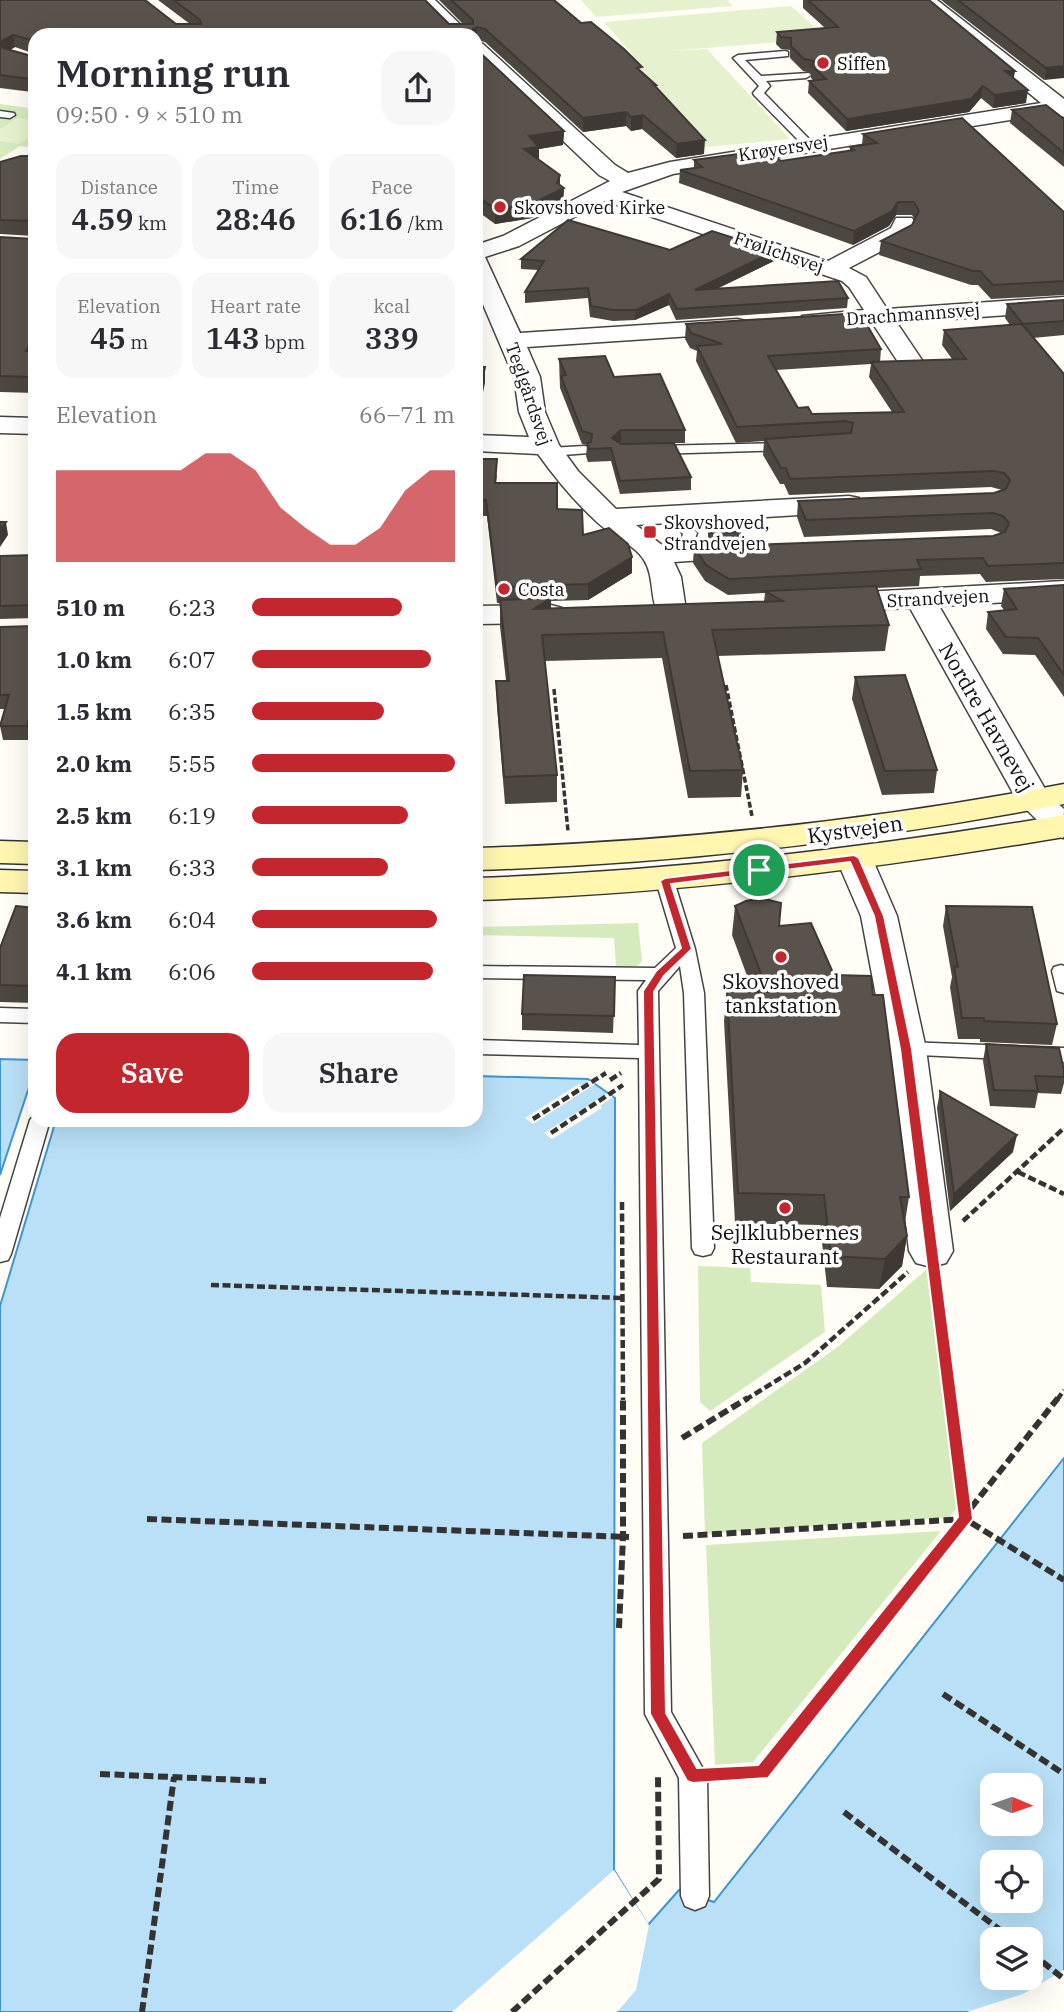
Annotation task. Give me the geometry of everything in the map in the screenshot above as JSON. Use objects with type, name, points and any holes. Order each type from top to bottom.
[{"type":"main road","name":"Kystvejen","points":[[483,859],[668,851],[972,813],[1049,797]]},
{"type":"main road","name":"Kystvejen","points":[[483,889],[665,881],[854,858],[1064,827]]},
{"type":"main road","points":[[0,852],[28,853]]},
{"type":"main road","points":[[0,881],[28,882]]},
{"type":"street","points":[[425,0],[455,28]]},
{"type":"street","points":[[926,0],[1062,107]]},
{"type":"street","points":[[483,55],[607,170],[626,181]]},
{"type":"street","name":"Krøyersvej","points":[[483,249],[511,241],[626,181],[692,163],[1062,107]]},
{"type":"street","name":"Frølichsvej","points":[[603,193],[830,269],[858,282],[913,366]]},
{"type":"street","points":[[830,269],[900,232],[904,223]]},
{"type":"street","name":"Teglgårdsvej","points":[[483,277],[527,377],[532,412],[548,449],[568,477],[609,518],[662,554]]},
{"type":"street","name":"Drachmannsvej","points":[[788,322],[1064,304]]},
{"type":"street","points":[[512,341],[762,324]]},
{"type":"street","points":[[0,425],[28,426]]},
{"type":"street","points":[[483,444],[548,449]]},
{"type":"street","points":[[609,518],[880,503]]},
{"type":"street","points":[[639,611],[684,610],[666,577],[662,554],[776,547]]},
{"type":"street","name":"Strandvejen","points":[[806,604],[1064,590]]},
{"type":"street","name":"Nordre Havnevej","points":[[920,599],[1049,797],[1064,827]]},
{"type":"street","points":[[483,615],[573,614]]},
{"type":"street","points":[[854,858],[879,916],[906,1049],[931,1251]]},
{"type":"lane","points":[[785,54],[738,58],[765,86],[758,93],[808,144]]},
{"type":"lane","points":[[759,79],[806,75]]},
{"type":"lane","points":[[635,450],[806,446]]},
{"type":"lane","points":[[548,449],[584,450]]},
{"type":"lane","points":[[649,514],[680,522],[690,533],[687,544],[662,554]]},
{"type":"lane","points":[[665,881],[687,949],[694,993],[703,1248]]},
{"type":"lane","points":[[687,949],[660,974],[648,991],[658,1714],[693,1776],[695,1896]]},
{"type":"lane","points":[[483,972],[660,974]]},
{"type":"lane","points":[[0,1015],[28,1016]]},
{"type":"lane","points":[[483,1048],[649,1052]]},
{"type":"lane","points":[[906,1049],[1064,1055]]},
{"type":"lane","points":[[0,1254],[38,1127]]},
{"type":"path","points":[[726,685],[757,841]]},
{"type":"path","points":[[554,690],[570,856]]},
{"type":"path","points":[[593,1072],[607,1072],[623,1084]]},
{"type":"path","points":[[533,1119],[607,1072]]},
{"type":"path","points":[[623,1084],[623,1098]]},
{"type":"path","points":[[551,1133],[623,1084]]},
{"type":"path","points":[[655,1455],[806,1363],[1064,1128]]},
{"type":"path","points":[[1018,1171],[1064,1194]]},
{"type":"path","points":[[619,1628],[623,1537],[620,1298],[622,1191]]},
{"type":"path","points":[[931,1251],[965,1520]]},
{"type":"path","points":[[211,1286],[620,1298]]},
{"type":"path","points":[[693,1776],[762,1772],[965,1520],[1064,1390]]},
{"type":"path","points":[[147,1519],[623,1537]]},
{"type":"path","points":[[655,1538],[965,1520],[1064,1581]]},
{"type":"path","points":[[943,1694],[1064,1774]]},
{"type":"path","points":[[512,2012],[659,1879],[658,1769]]},
{"type":"path","points":[[100,1774],[267,1781]]},
{"type":"path","points":[[142,2012],[174,1777]]},
{"type":"path","points":[[844,1812],[996,1927]]},
{"type":"path","points":[[1043,1962],[1064,1979]]},
{"type":"green space","points":[[581,0],[727,0],[733,6],[596,17]]},
{"type":"green space","points":[[791,6],[827,38],[670,51],[707,49],[790,139],[697,148],[622,56],[633,55],[604,22]]},
{"type":"green space","points":[[0,104],[28,108],[28,147],[20,146],[0,159]]},
{"type":"green space","points":[[17,118],[28,119],[28,138],[19,144],[0,141],[0,129]]},
{"type":"green space","points":[[638,923],[642,961],[637,966],[616,966],[614,938],[483,935],[483,927]]},
{"type":"green space","points":[[698,1266],[750,1268],[751,1282],[821,1285],[825,1332],[710,1411],[700,1402]]},
{"type":"green space","points":[[927,1269],[957,1507],[950,1517],[705,1534],[702,1443],[839,1346]]},
{"type":"green space","points":[[941,1531],[753,1762],[715,1765],[706,1545]]},
{"type":"water","points":[[0,1059],[28,1060],[28,1090],[0,1175]]},
{"type":"water","points":[[483,1076],[588,1079],[615,1098],[614,1870],[648,1925],[679,1890],[714,1902],[1064,1458],[1064,2012],[0,2012],[0,1306],[54,1127],[483,1127]]},
{"type":"pier","points":[[591,1080],[595,1084],[533,1124],[525,1118],[579,1084],[582,1086]]},
{"type":"pier","points":[[608,1093],[613,1097],[600,1106],[602,1108],[552,1139],[544,1133]]},
{"type":"pier","points":[[614,1870],[649,1925],[636,1990],[617,2012],[452,2012]]},
{"type":"pier","points":[[1064,1970],[1064,2012],[967,2012],[1030,1990],[1043,1990],[1043,1982]]},
{"type":"building","points":[[0,0],[145,0],[176,24],[201,24],[200,20],[174,0],[425,0],[449,24],[473,24],[473,20],[451,0],[554,0],[581,23],[591,22],[624,49],[642,67],[637,68],[656,85],[705,140],[677,144],[643,115],[631,117],[626,112],[583,118],[485,29],[477,27],[28,28],[28,39],[13,35],[0,42]]},
{"type":"building","points":[[808,0],[929,0],[1015,71],[1005,71],[1028,90],[995,95],[983,86],[971,99],[847,119],[809,81],[826,79],[812,66],[814,61],[804,59],[791,46],[791,38],[781,37],[777,32],[838,27]]},
{"type":"building","points":[[958,0],[1064,0],[1064,66],[1046,68]]},
{"type":"building","points":[[0,44],[3,48],[28,55],[28,79],[0,75]]},
{"type":"building","points":[[483,56],[564,131],[529,136],[539,147],[524,149],[560,175],[557,183],[564,188],[532,204],[495,209],[483,200]]},
{"type":"building","points":[[1046,105],[1064,119],[1064,153],[1012,110]]},
{"type":"building","points":[[962,118],[1064,212],[1064,281],[993,285],[980,271],[881,241],[912,225],[919,211],[914,202],[898,202],[891,212],[854,231],[680,170],[702,167],[694,160],[738,154],[750,162],[774,156],[781,161],[854,150],[850,147],[877,143],[863,134]]},
{"type":"building","points":[[28,156],[28,221],[0,220],[0,162]]},
{"type":"building","points":[[568,220],[670,250],[712,231],[775,251],[695,290],[838,281],[848,298],[677,309],[669,294],[636,310],[613,310],[591,306],[588,288],[525,292],[544,261],[521,259]]},
{"type":"building","points":[[0,237],[28,239],[28,377],[0,376]]},
{"type":"building","points":[[1064,300],[1064,321],[1023,324],[1007,304]]},
{"type":"building","points":[[860,313],[881,349],[768,356],[798,408],[808,407],[812,414],[904,412],[871,362],[966,359],[944,330],[1022,324],[1064,374],[1064,563],[988,566],[983,558],[917,560],[921,569],[729,579],[706,565],[694,547],[993,536],[1005,532],[1009,523],[1003,516],[993,513],[806,520],[798,501],[994,493],[1006,489],[1010,480],[1004,473],[993,471],[790,479],[786,468],[781,468],[765,439],[851,433],[853,423],[846,421],[737,427],[697,346],[722,344],[691,333],[686,324]]},
{"type":"building","points":[[605,356],[614,377],[660,374],[685,430],[621,430],[612,438],[621,444],[674,443],[691,477],[620,481],[611,448],[589,449],[587,443],[591,442],[592,434],[582,431],[561,376],[566,375],[559,359]]},
{"type":"building","points":[[483,459],[497,459],[495,483],[557,483],[557,509],[582,510],[583,535],[609,528],[628,544],[632,557],[588,584],[497,587],[486,500],[483,500]]},
{"type":"building","points":[[708,531],[741,532],[709,533]]},
{"type":"building","points":[[28,555],[28,605],[0,606],[0,556]]},
{"type":"building","points":[[1064,585],[1064,675],[1038,638],[1006,637],[988,612],[1017,609],[1004,589]]},
{"type":"building","points":[[876,586],[889,625],[712,630],[743,770],[690,771],[663,632],[542,635],[557,775],[504,777],[496,681],[509,681],[500,600],[551,598],[534,609],[783,601],[765,591]]},
{"type":"building","points":[[28,626],[27,726],[0,726],[9,695],[0,695],[0,627]]},
{"type":"building","points":[[905,675],[937,770],[885,771],[855,677]]},
{"type":"building","points":[[761,898],[781,903],[779,926],[811,923],[834,975],[871,976],[873,995],[883,995],[909,1197],[900,1197],[907,1236],[885,1259],[831,1256],[824,1195],[738,1193],[727,991],[768,992],[735,906]]},
{"type":"building","points":[[16,906],[28,907],[28,986],[0,985],[0,948]]},
{"type":"building","points":[[946,906],[1032,907],[1057,1024],[962,1018],[954,966],[958,967]]},
{"type":"building","points":[[524,975],[615,977],[614,1016],[522,1014]]},
{"type":"building","points":[[986,1044],[1059,1048],[1064,1077],[1035,1076],[1038,1091],[994,1090]]},
{"type":"building","points":[[940,1091],[1017,1135],[954,1194]]},
{"type":"place","name":"Siffen","points":[[823,63]]},
{"type":"place","name":"Skovshoved Kirke","points":[[500,207]]},
{"type":"place","name":"Skovshoved, Strandvejen","points":[[650,532]]},
{"type":"place","name":"Costa","points":[[504,589]]},
{"type":"place","name":"Skovshoved tankstation","points":[[781,957]]},
{"type":"place","name":"Sejlklubbernes Restaurant","points":[[785,1208]]},
{"type":"route","points":[[854,858],[879,916],[906,1049],[965,1519],[762,1772],[693,1776],[658,1714],[648,991],[660,974],[687,949],[665,881],[759,870],[854,858]]}]
